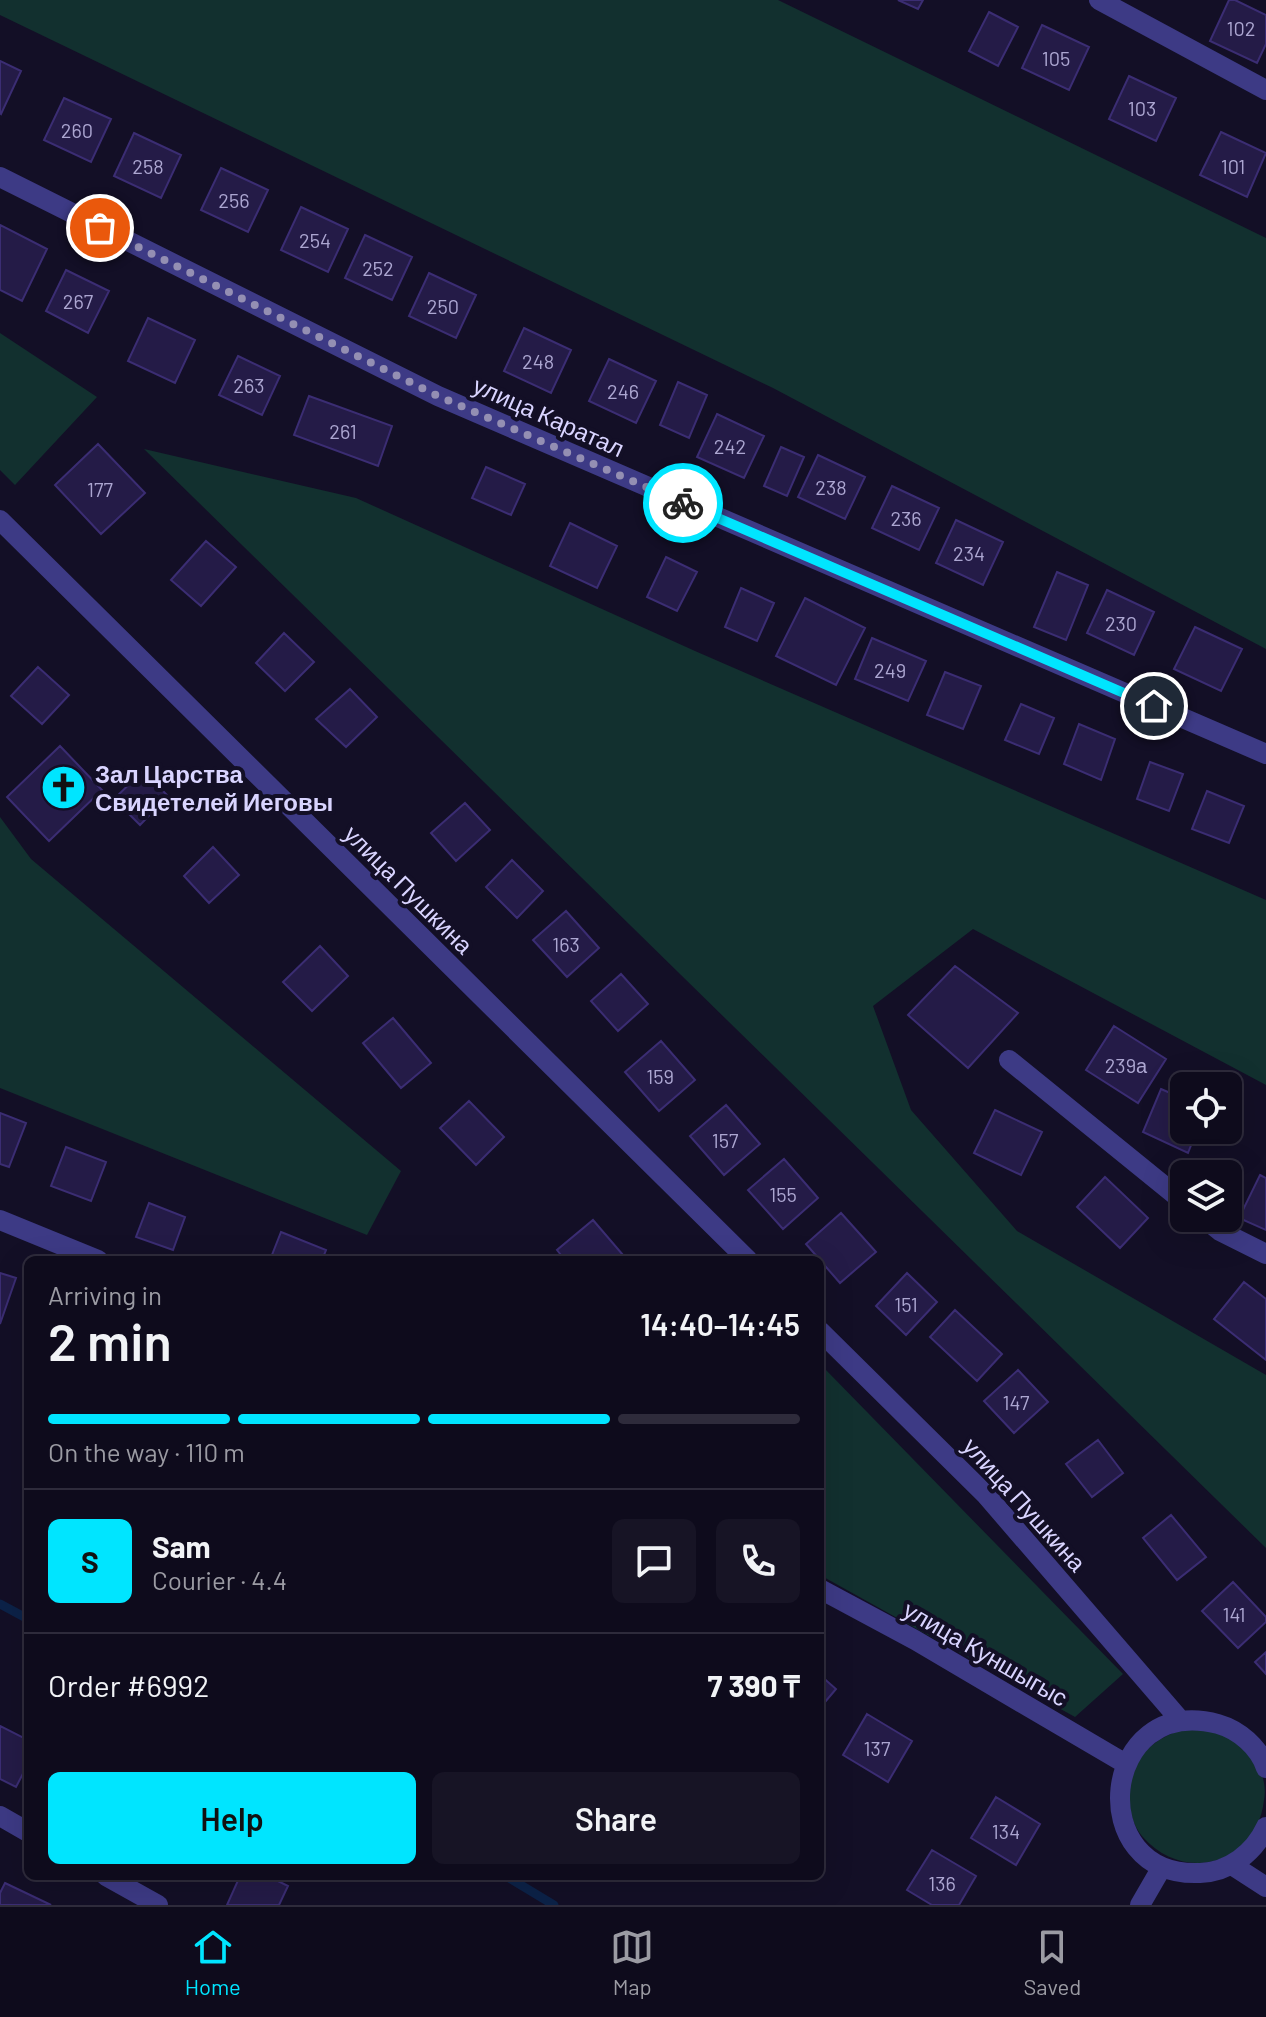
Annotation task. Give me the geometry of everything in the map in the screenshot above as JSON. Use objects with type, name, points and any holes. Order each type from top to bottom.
[{"type":"street","points":[[1099,0],[1266,90]]},
{"type":"street","name":"улица Каратал","points":[[0,177],[438,396],[1266,754]]},
{"type":"street","name":"улица Пушкина","points":[[0,520],[744,1256]]},
{"type":"street","points":[[1009,1060],[1170,1191]]},
{"type":"street","points":[[0,1220],[88,1256]]},
{"type":"street","points":[[1222,1232],[1266,1254]]},
{"type":"street","name":"улица Пушкина","points":[[824,1335],[986,1495],[1181,1721]]},
{"type":"street","name":"улица Куншыгыс","points":[[824,1591],[915,1640],[1126,1764]]},
{"type":"street","points":[[1266,1768],[1249,1741],[1229,1727],[1205,1721],[1181,1721],[1159,1729],[1139,1744],[1126,1764],[1119,1787],[1120,1811],[1127,1834],[1142,1853],[1162,1867],[1185,1873],[1209,1872],[1232,1865],[1252,1850],[1266,1827]]},
{"type":"street","points":[[0,1816],[24,1830]]},
{"type":"street","points":[[1232,1865],[1266,1887]]},
{"type":"street","points":[[1140,1905],[1162,1867]]},
{"type":"street","points":[[113,1880],[158,1905]]},
{"type":"green space","points":[[0,0],[778,0],[1266,238],[1266,649],[773,388],[0,15]]},
{"type":"green space","points":[[0,333],[97,397],[15,485],[0,470]]},
{"type":"green space","points":[[144,449],[356,498],[695,651],[1266,900],[1266,1085],[973,929],[873,1006],[911,1110],[1017,1231],[1266,1375],[1266,1548]]},
{"type":"green space","points":[[0,817],[31,859],[401,1171],[367,1235],[0,1088]]},
{"type":"green space","points":[[826,1370],[1123,1674],[1075,1717],[824,1577]]},
{"type":"green space","points":[[1205,1723],[1229,1737],[1250,1755],[1261,1773],[1265,1793],[1258,1822],[1248,1840],[1216,1860],[1197,1863],[1178,1860],[1159,1851],[1142,1836],[1131,1816],[1129,1793],[1136,1765],[1150,1747],[1181,1730]]},
{"type":"building","points":[[898,0],[923,0],[918,9]]},
{"type":"building","points":[[1229,0],[1266,15],[1266,44],[1257,63],[1210,41]]},
{"type":"building","points":[[989,12],[1018,27],[998,66],[969,51]]},
{"type":"building","points":[[1042,25],[1089,47],[1069,90],[1022,68]]},
{"type":"building","points":[[0,61],[21,71],[1,114],[0,113]]},
{"type":"building","points":[[1129,76],[1176,98],[1156,141],[1109,119]]},
{"type":"building","points":[[64,98],[111,119],[91,162],[44,140]]},
{"type":"building","points":[[1221,132],[1266,153],[1247,197],[1200,175]]},
{"type":"building","points":[[134,133],[181,155],[161,198],[114,176]]},
{"type":"building","points":[[221,168],[268,190],[248,232],[201,210]]},
{"type":"building","points":[[301,207],[348,229],[328,272],[281,250]]},
{"type":"building","points":[[0,225],[47,249],[22,301],[0,290]]},
{"type":"building","points":[[365,235],[412,257],[392,300],[345,278]]},
{"type":"building","points":[[66,270],[109,291],[88,333],[46,311]]},
{"type":"building","points":[[429,273],[476,295],[456,338],[409,316]]},
{"type":"building","points":[[148,318],[195,340],[175,383],[128,361]]},
{"type":"building","points":[[524,328],[571,350],[551,393],[504,371]]},
{"type":"building","points":[[238,356],[280,376],[262,415],[219,395]]},
{"type":"building","points":[[609,359],[656,381],[636,423],[589,401]]},
{"type":"building","points":[[678,382],[707,395],[689,438],[660,425]]},
{"type":"building","points":[[309,396],[392,426],[378,466],[294,435]]},
{"type":"building","points":[[717,414],[764,436],[744,478],[697,457]]},
{"type":"building","points":[[98,444],[145,493],[101,534],[55,485]]},
{"type":"building","points":[[781,447],[804,457],[787,496],[764,486]]},
{"type":"building","points":[[818,455],[865,477],[845,519],[798,497]]},
{"type":"building","points":[[486,467],[525,484],[511,515],[472,498]]},
{"type":"building","points":[[892,486],[939,508],[919,550],[872,528]]},
{"type":"building","points":[[956,520],[1003,542],[983,585],[936,563]]},
{"type":"building","points":[[570,523],[617,546],[597,588],[550,566]]},
{"type":"building","points":[[206,541],[236,567],[201,606],[171,580]]},
{"type":"building","points":[[666,557],[697,572],[677,611],[647,597]]},
{"type":"building","points":[[1057,572],[1088,585],[1066,640],[1034,627]]},
{"type":"building","points":[[741,588],[774,603],[757,641],[725,627]]},
{"type":"building","points":[[1107,590],[1154,612],[1134,655],[1087,633]]},
{"type":"building","points":[[805,598],[865,628],[836,685],[776,656]]},
{"type":"building","points":[[1195,627],[1242,649],[1221,691],[1174,669]]},
{"type":"building","points":[[284,633],[314,662],[285,691],[256,663]]},
{"type":"building","points":[[872,638],[926,661],[908,701],[855,679]]},
{"type":"building","points":[[38,667],[69,695],[42,724],[11,696]]},
{"type":"building","points":[[945,672],[981,686],[963,729],[927,715]]},
{"type":"building","points":[[350,689],[377,717],[346,747],[316,719]]},
{"type":"building","points":[[1021,704],[1054,718],[1039,754],[1005,740]]},
{"type":"building","points":[[1079,724],[1115,739],[1101,780],[1064,764]]},
{"type":"building","points":[[60,746],[102,790],[49,841],[7,797]]},
{"type":"building","points":[[1150,762],[1183,774],[1169,811],[1137,799]]},
{"type":"building","points":[[143,771],[168,796],[140,825],[114,799]]},
{"type":"building","points":[[1207,791],[1244,806],[1229,843],[1192,829]]},
{"type":"building","points":[[465,803],[490,830],[456,861],[431,833]]},
{"type":"building","points":[[213,847],[239,875],[209,903],[184,876]]},
{"type":"building","points":[[512,860],[543,891],[517,918],[486,887]]},
{"type":"building","points":[[566,911],[599,948],[567,977],[533,940]]},
{"type":"building","points":[[320,946],[348,976],[312,1011],[283,982]]},
{"type":"building","points":[[955,966],[1018,1013],[968,1068],[908,1015]]},
{"type":"building","points":[[621,974],[648,1004],[618,1031],[591,1001]]},
{"type":"building","points":[[393,1018],[431,1063],[401,1088],[363,1043]]},
{"type":"building","points":[[1114,1026],[1166,1059],[1138,1103],[1086,1070]]},
{"type":"building","points":[[661,1041],[695,1080],[659,1111],[625,1072]]},
{"type":"building","points":[[1161,1089],[1170,1093],[1170,1144],[1192,1144],[1188,1153],[1143,1132]]},
{"type":"building","points":[[469,1101],[504,1137],[476,1165],[440,1128]]},
{"type":"building","points":[[726,1105],[760,1144],[724,1175],[690,1136]]},
{"type":"building","points":[[995,1110],[1042,1132],[1021,1175],[974,1153]]},
{"type":"building","points":[[0,1113],[26,1123],[9,1167],[0,1164]]},
{"type":"building","points":[[66,1147],[106,1162],[91,1201],[51,1186]]},
{"type":"building","points":[[784,1159],[818,1198],[783,1229],[748,1190]]},
{"type":"building","points":[[1260,1175],[1266,1178],[1266,1230],[1242,1219],[1242,1212]]},
{"type":"building","points":[[1105,1177],[1148,1218],[1120,1248],[1077,1207]]},
{"type":"building","points":[[149,1203],[185,1217],[173,1250],[136,1237]]},
{"type":"building","points":[[841,1213],[876,1252],[840,1283],[824,1265],[824,1256],[816,1256],[806,1244]]},
{"type":"building","points":[[593,1220],[623,1255],[562,1256],[557,1250]]},
{"type":"building","points":[[281,1232],[326,1250],[324,1256],[272,1256]]},
{"type":"building","points":[[0,1273],[16,1278],[0,1324]]},
{"type":"building","points":[[907,1273],[937,1302],[906,1335],[876,1306]]},
{"type":"building","points":[[1244,1282],[1266,1299],[1266,1360],[1214,1319]]},
{"type":"building","points":[[955,1310],[1002,1354],[977,1381],[930,1337]]},
{"type":"building","points":[[1018,1370],[1048,1402],[1014,1433],[984,1401]]},
{"type":"building","points":[[1098,1440],[1123,1473],[1092,1497],[1066,1464]]},
{"type":"building","points":[[1171,1515],[1206,1557],[1177,1580],[1143,1538]]},
{"type":"building","points":[[1233,1582],[1266,1617],[1266,1622],[1238,1648],[1202,1611]]},
{"type":"building","points":[[1266,1652],[1266,1674],[1255,1662]]},
{"type":"building","points":[[824,1678],[836,1689],[824,1703]]},
{"type":"building","points":[[867,1714],[912,1741],[888,1782],[843,1755]]},
{"type":"building","points":[[0,1726],[24,1738],[24,1772],[16,1787],[0,1779]]},
{"type":"building","points":[[996,1797],[1040,1824],[1016,1865],[971,1838]]},
{"type":"building","points":[[932,1850],[976,1876],[959,1905],[932,1905],[907,1890]]},
{"type":"building","points":[[238,1880],[276,1880],[288,1886],[279,1905],[227,1905]]},
{"type":"building","points":[[5,1883],[51,1905],[0,1905],[0,1893]]},
{"type":"waterway","points":[[0,1604],[24,1617]]},
{"type":"waterway","points":[[513,1880],[554,1905]]},
{"type":"way so far","points":[[100,228],[438,396],[683,503]]},
{"type":"place","name":"Зал Царства Свидетелей Иеговы","points":[[64,787]]},
{"type":"route","points":[[683,503],[1154,706]]}]
